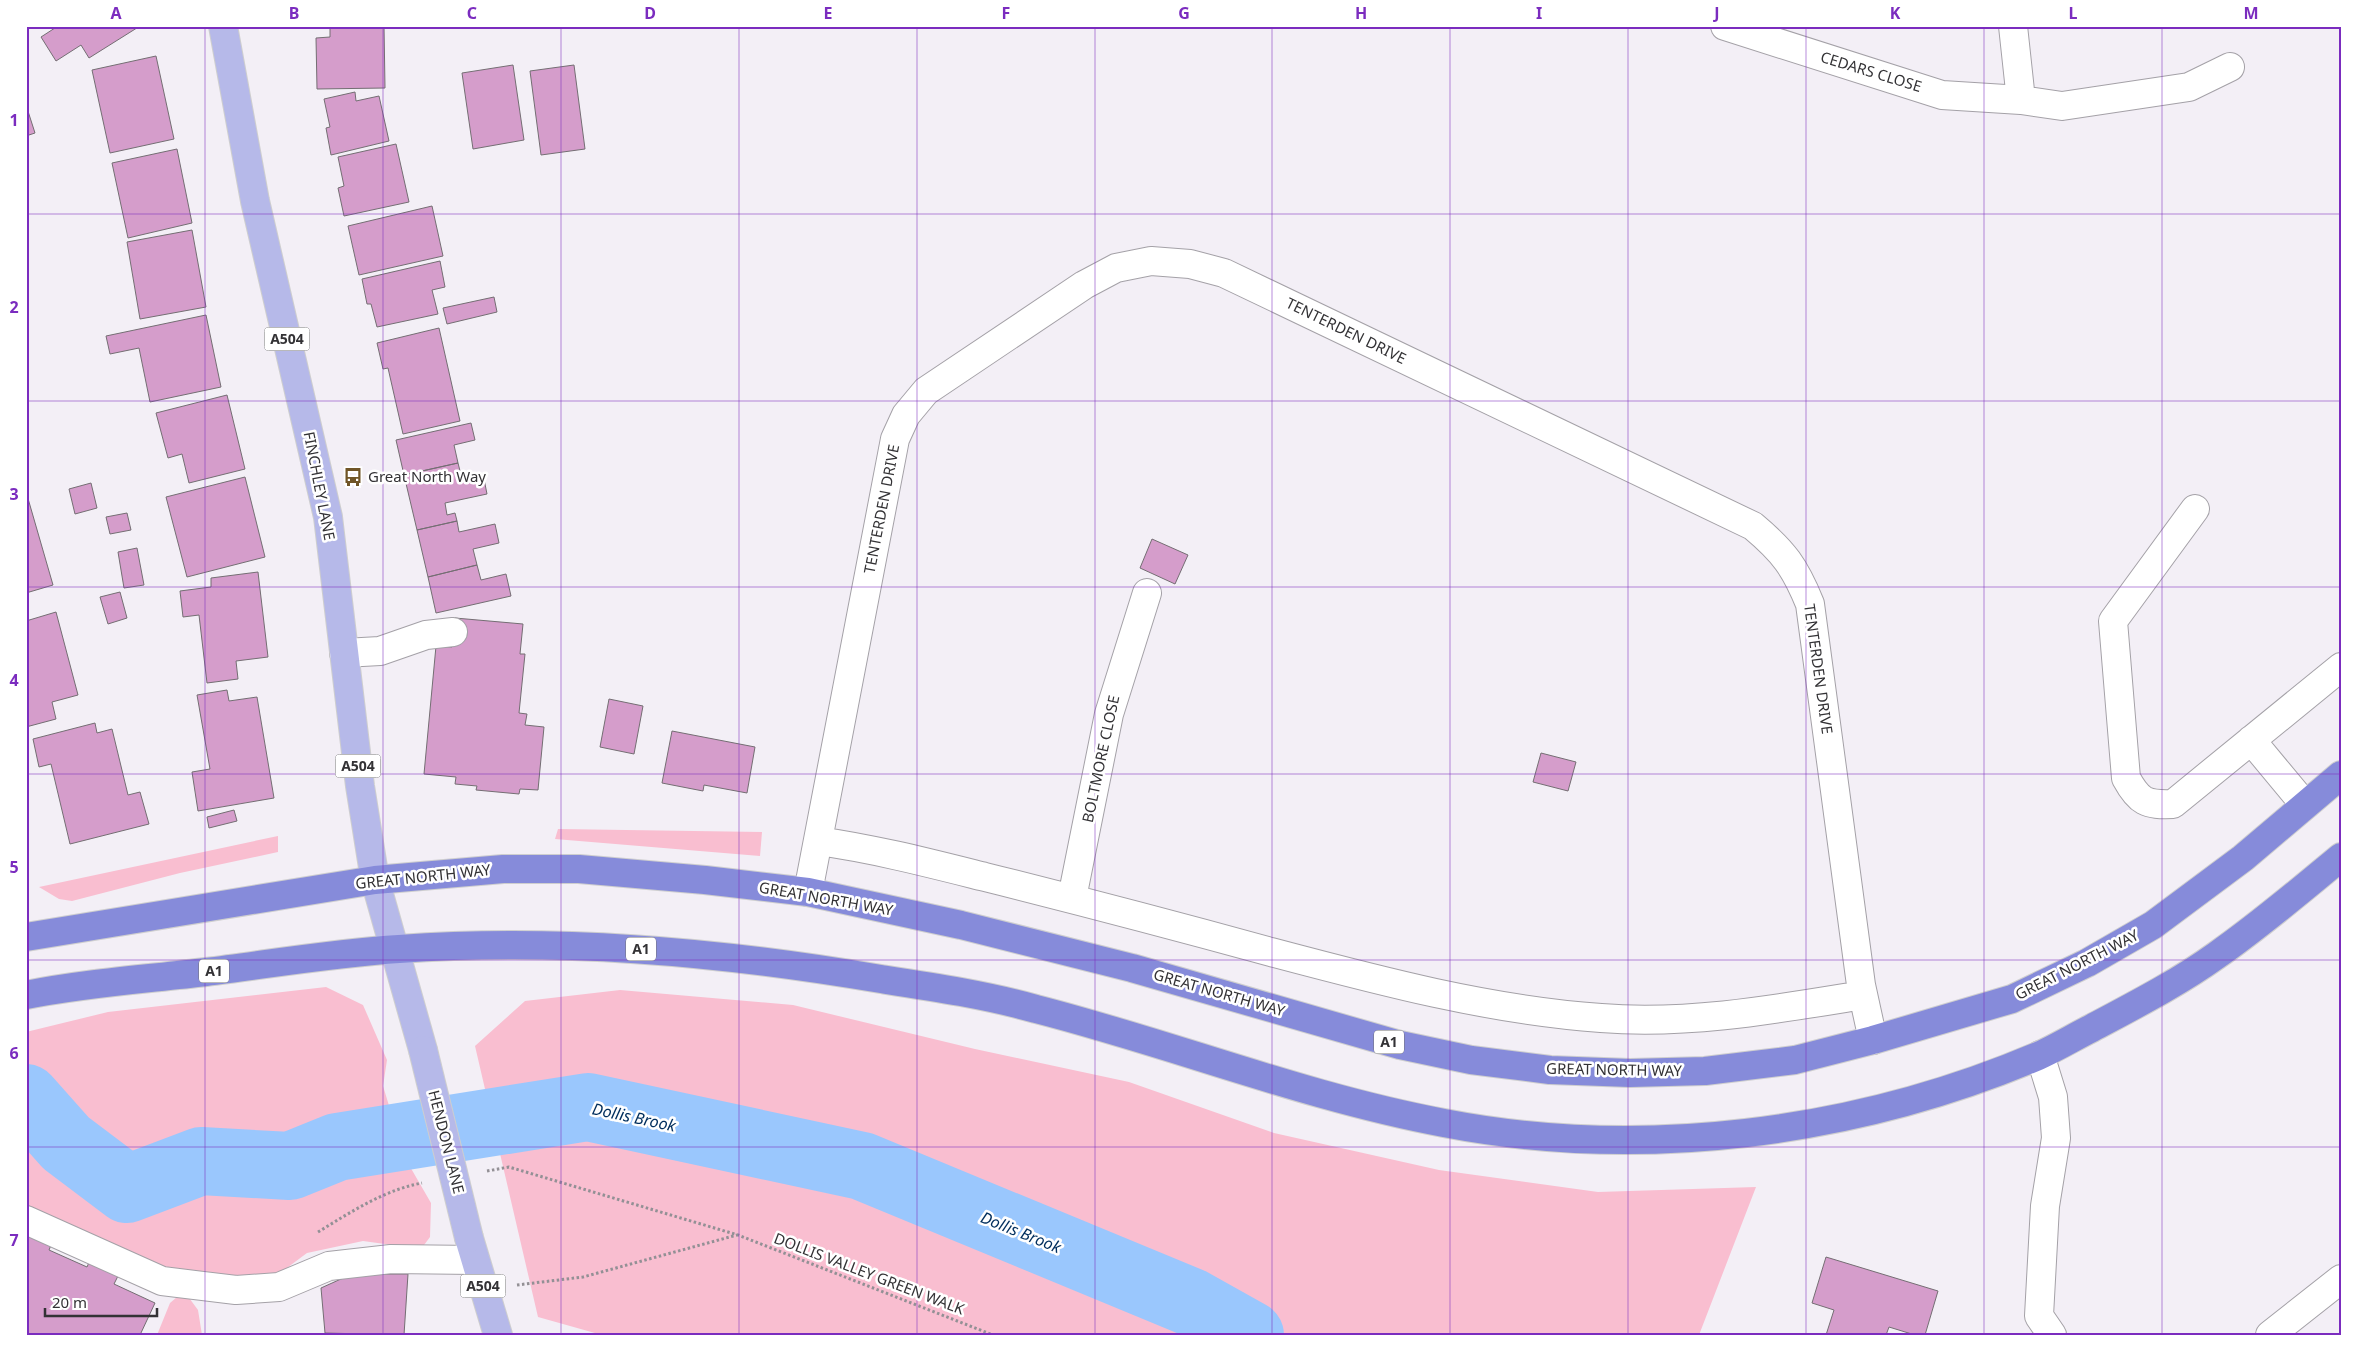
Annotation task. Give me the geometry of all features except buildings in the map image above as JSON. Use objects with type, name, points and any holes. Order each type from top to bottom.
[{"type":"highway","name":"GREAT NORTH WAY","points":[[26,937],[375,880],[503,869],[579,870],[705,880],[808,892],[961,925],[1132,968],[1400,1045],[1471,1060],[1560,1070],[1630,1073],[1705,1071],[1795,1060],[1873,1040],[2012,999],[2087,963],[2153,925],[2243,858],[2341,775]]},
{"type":"highway","name":"A1","points":[[30,994],[394,949],[481,945],[632,948],[776,962],[1032,1007],[1374,1108],[1444,1123],[1498,1132],[1575,1138],[1674,1138],[1774,1130],[1876,1109],[1940,1091],[2040,1055],[2149,998],[2213,958],[2277,911],[2341,857]]},
{"type":"main road","name":"FINCHLEY LANE","points":[[223,26],[254,201],[328,517],[360,786],[375,880],[394,949]]},
{"type":"main road","name":"HENDON LANE","points":[[394,949],[424,1050],[472,1249],[498,1335]]},
{"type":"street","name":"CEDARS CLOSE","points":[[1725,26],[1942,95],[2021,100],[2062,106],[2188,87],[2230,67]]},
{"type":"street","points":[[2013,26],[2021,100]]},
{"type":"street","name":"TENTERDEN DRIVE","points":[[808,892],[896,439],[906,414],[926,391],[1084,285],[1116,268],[1150,261],[1190,264],[1224,273],[1753,526],[1779,548],[1798,574],[1810,604],[1863,995],[1873,1040]]},
{"type":"street","points":[[2195,509],[2113,621],[2126,778],[2135,796],[2152,805],[2173,804],[2341,667]]},
{"type":"street","name":"BOLTMORE CLOSE","points":[[1072,898],[1109,714],[1147,592]]},
{"type":"street","points":[[344,653],[380,651],[426,635],[453,632]]},
{"type":"street","points":[[2251,740],[2306,805]]},
{"type":"street","points":[[818,841],[869,848],[1072,898],[1428,992],[1510,1009],[1604,1018],[1675,1018],[1762,1012],[1863,995]]},
{"type":"street","points":[[2040,1055],[2053,1096],[2056,1138],[2044,1206],[2041,1328]]},
{"type":"street","points":[[26,1220],[162,1281],[236,1290],[279,1287],[329,1266],[472,1249]]},
{"type":"street","points":[[2270,1335],[2341,1279]]},
{"type":"path","name":"DOLLIS VALLEY GREEN WALK","points":[[480,1172],[509,1167],[738,1234],[993,1335]]},
{"type":"path","points":[[312,1236],[360,1206],[403,1187],[432,1182]]},
{"type":"path","points":[[484,1291],[583,1277],[738,1234]]},
{"type":"shaded area","points":[[558,829],[762,832],[760,856],[555,839]]},
{"type":"shaded area","points":[[278,836],[278,852],[180,873],[72,901],[59,899],[39,887]]},
{"type":"shaded area","points":[[326,987],[363,1005],[387,1060],[383,1086],[405,1158],[431,1203],[430,1237],[421,1249],[363,1241],[307,1253],[272,1279],[200,1278],[111,1258],[26,1210],[26,1032],[108,1012]]},
{"type":"shaded area","points":[[620,990],[793,1005],[975,1049],[1129,1082],[1274,1133],[1439,1170],[1598,1192],[1756,1187],[1699,1335],[602,1335],[538,1317],[475,1046],[525,1001]]},
{"type":"shaded area","points":[[184,1291],[198,1310],[202,1335],[157,1335],[170,1303]]},
{"type":"waterway","name":"Dollis Brook","points":[[26,1098],[66,1143],[127,1189],[201,1161],[290,1166],[337,1147],[588,1107],[862,1166],[1191,1302],[1250,1335]]},
{"type":"place","name":"Great North Way","points":[[353,477]]}]
